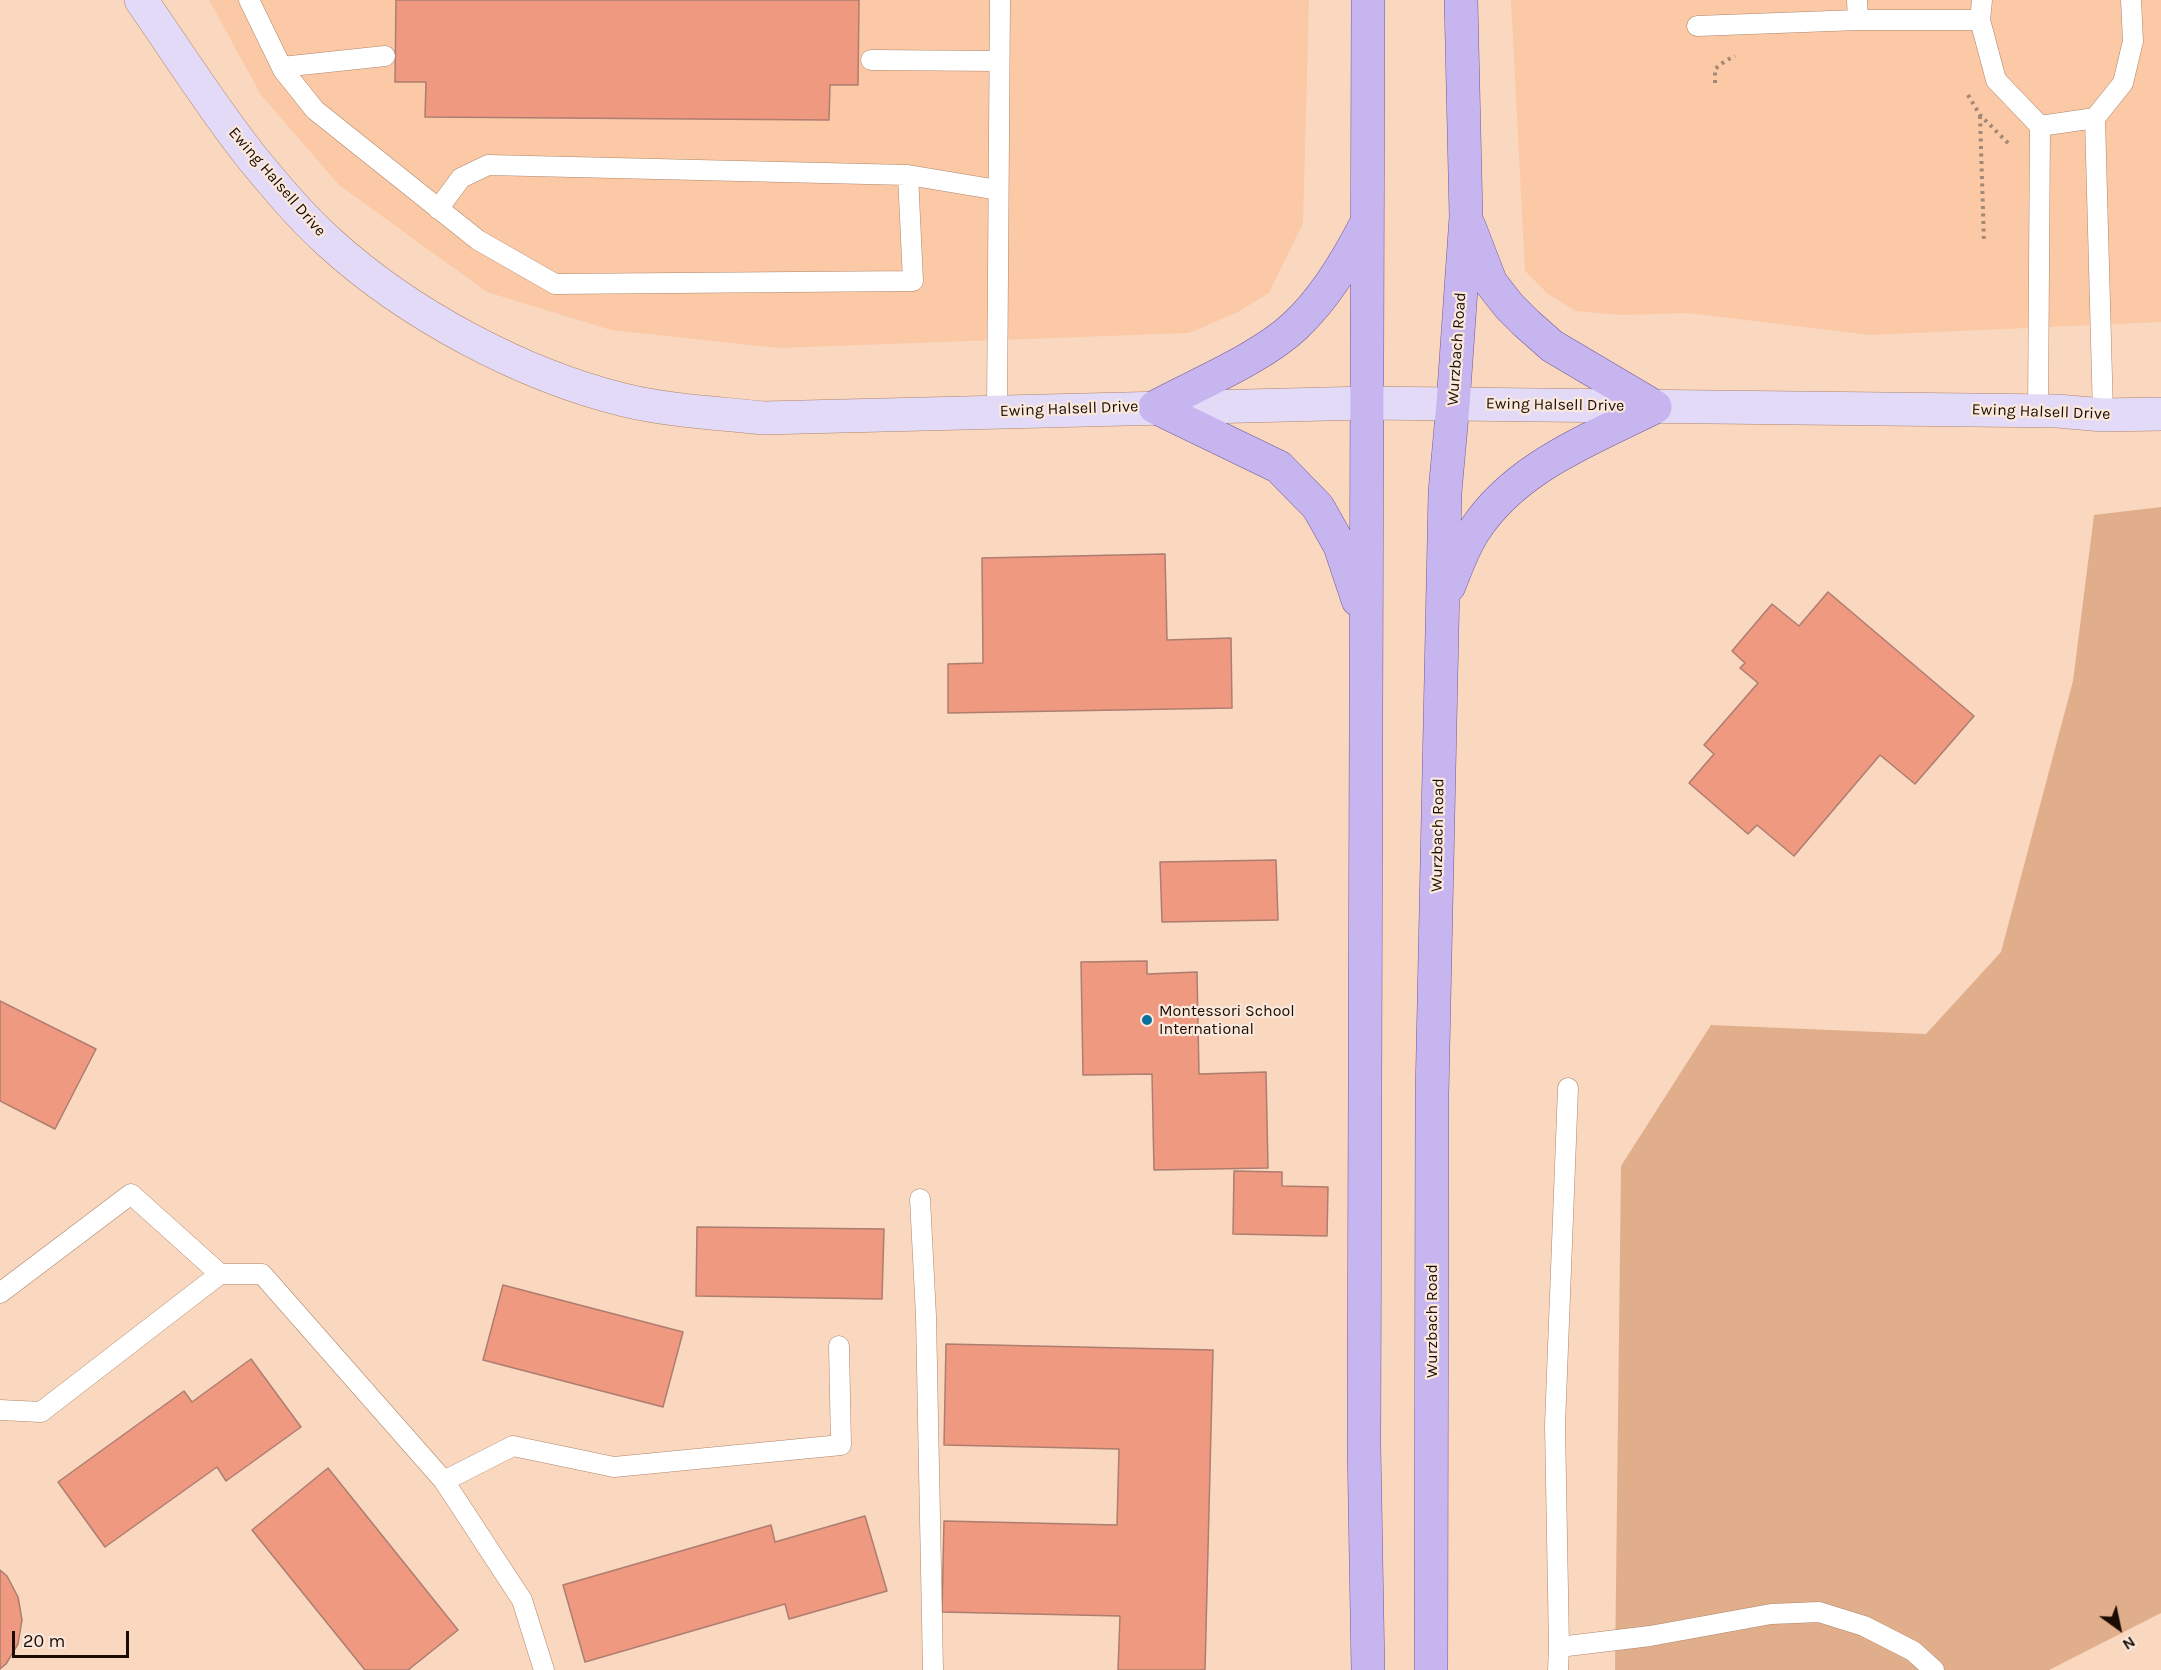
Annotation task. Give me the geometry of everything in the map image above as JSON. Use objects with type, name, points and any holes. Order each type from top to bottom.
[{"type":"main road","points":[[1368,0],[1364,1446],[1368,1670]]},
{"type":"main road","name":"Wurzbach Road","points":[[1431,1670],[1432,1095],[1445,492],[1454,404],[1466,217],[1461,0]]},
{"type":"main road","points":[[1466,217],[1491,284],[1509,306],[1552,346],[1655,406]]},
{"type":"main road","points":[[1155,407],[1262,351],[1295,326],[1319,299],[1347,261],[1368,220]]},
{"type":"main road","points":[[1443,601],[1474,530],[1501,498],[1548,460],[1655,406]]},
{"type":"main road","points":[[1155,407],[1279,467],[1318,507],[1340,546],[1367,624]]},
{"type":"street","name":"Ewing Halsell Drive","points":[[141,0],[254,160],[322,235],[372,277],[471,341],[564,382],[624,400],[670,409],[763,418],[1367,403],[2038,411],[2103,415],[2161,414]]},
{"type":"lane","points":[[249,0],[282,67],[315,110],[478,240],[555,284],[913,281],[908,175]]},
{"type":"lane","points":[[997,411],[1000,0]]},
{"type":"lane","points":[[1857,0],[1858,20]]},
{"type":"lane","points":[[2103,415],[2095,118],[2123,83],[2133,41],[2131,0]]},
{"type":"lane","points":[[1697,26],[1858,20],[1981,10],[1996,80],[2040,126],[2038,411]]},
{"type":"lane","points":[[282,67],[385,56]]},
{"type":"lane","points":[[872,60],[999,61]]},
{"type":"lane","points":[[2040,126],[2095,118]]},
{"type":"lane","points":[[438,209],[461,178],[488,165],[908,175],[998,190]]},
{"type":"lane","points":[[1558,1670],[1555,1425],[1568,1088]]},
{"type":"lane","points":[[0,1293],[131,1194],[220,1274]]},
{"type":"lane","points":[[920,1199],[926,1316],[933,1670]]},
{"type":"lane","points":[[0,1410],[41,1412],[220,1274],[261,1274],[444,1481],[522,1600],[544,1670]]},
{"type":"lane","points":[[444,1481],[513,1446],[614,1467],[841,1445],[839,1346]]},
{"type":"lane","points":[[1559,1647],[1650,1636],[1771,1614],[1819,1612],[1864,1626],[1913,1651],[1934,1670]]},
{"type":"path","points":[[1714,83],[1715,69],[1734,56],[1745,56]]},
{"type":"path","points":[[1966,89],[1968,98],[1980,115],[2013,149]]},
{"type":"path","points":[[1980,115],[1984,242]]},
{"type":"shaded area","points":[[209,0],[1309,0],[1303,223],[1269,293],[1236,313],[1189,333],[778,348],[611,330],[487,292],[339,185],[261,95]]},
{"type":"shaded area","points":[[1511,0],[2161,0],[2161,322],[1870,335],[1688,313],[1621,315],[1576,311],[1548,294],[1525,271]]},
{"type":"shaded area","points":[[2161,507],[2161,1613],[2049,1670],[1615,1670],[1621,1166],[1711,1025],[1926,1034],[2001,952],[2073,681],[2094,515]]},
{"type":"building","points":[[396,0],[859,0],[858,85],[830,85],[829,120],[425,117],[426,82],[395,82]]},
{"type":"building","points":[[1165,554],[1167,640],[1231,638],[1232,708],[948,713],[948,664],[983,663],[982,558]]},
{"type":"building","points":[[1828,592],[1974,716],[1915,784],[1880,755],[1794,856],[1757,825],[1748,834],[1689,783],[1714,754],[1704,745],[1758,683],[1740,668],[1745,663],[1732,651],[1772,604],[1799,626]]},
{"type":"building","points":[[1276,860],[1278,920],[1162,922],[1160,862]]},
{"type":"building","points":[[1147,961],[1147,974],[1197,972],[1199,1074],[1266,1072],[1268,1168],[1154,1170],[1152,1074],[1083,1075],[1081,962]]},
{"type":"building","points":[[0,1001],[96,1049],[55,1129],[0,1101]]},
{"type":"building","points":[[1234,1171],[1282,1172],[1282,1186],[1328,1187],[1327,1236],[1233,1234]]},
{"type":"building","points":[[697,1227],[884,1229],[882,1299],[696,1296]]},
{"type":"building","points":[[503,1285],[683,1332],[663,1407],[483,1360]]},
{"type":"building","points":[[946,1344],[1213,1350],[1205,1670],[1118,1670],[1120,1616],[942,1612],[944,1521],[1117,1525],[1119,1449],[944,1445]]},
{"type":"building","points":[[251,1359],[301,1427],[226,1481],[217,1467],[105,1547],[58,1482],[184,1391],[192,1402]]},
{"type":"building","points":[[328,1468],[458,1630],[408,1670],[365,1670],[252,1530]]},
{"type":"building","points":[[865,1516],[887,1591],[789,1619],[785,1604],[585,1662],[563,1585],[771,1525],[775,1542]]},
{"type":"building","points":[[0,1570],[7,1576],[18,1597],[22,1620],[18,1644],[6,1664],[0,1669]]},
{"type":"place","name":"Montessori School International","points":[[1147,1020]]}]
